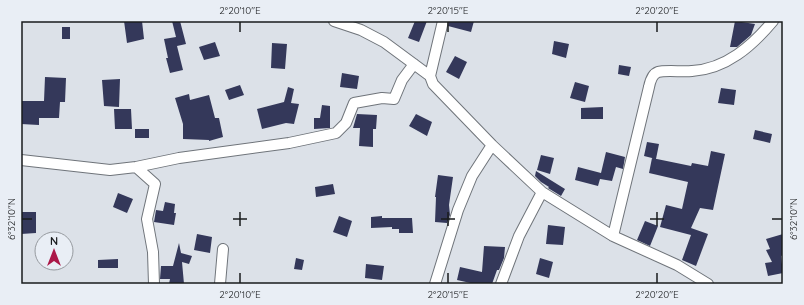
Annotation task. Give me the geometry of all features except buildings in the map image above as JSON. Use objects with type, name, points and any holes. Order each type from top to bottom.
[{"type":"street","points":[[334,21],[361,30],[384,42],[430,76],[433,84],[542,192],[613,236],[677,265],[708,284]]},
{"type":"street","points":[[430,76],[443,21]]},
{"type":"street","points":[[613,236],[648,87],[652,78],[658,72],[706,70],[723,62],[740,53],[755,41],[773,21]]},
{"type":"street","points":[[21,160],[110,170],[136,167],[179,158],[289,143],[336,133],[346,123],[354,103],[382,98],[394,99],[402,80],[414,64]]},
{"type":"street","points":[[435,284],[458,210],[472,176],[492,144]]},
{"type":"street","points":[[136,167],[155,184],[147,219],[153,252],[154,284]]},
{"type":"street","points":[[501,284],[518,236],[542,192]]},
{"type":"street","points":[[220,284],[223,249]]}]
